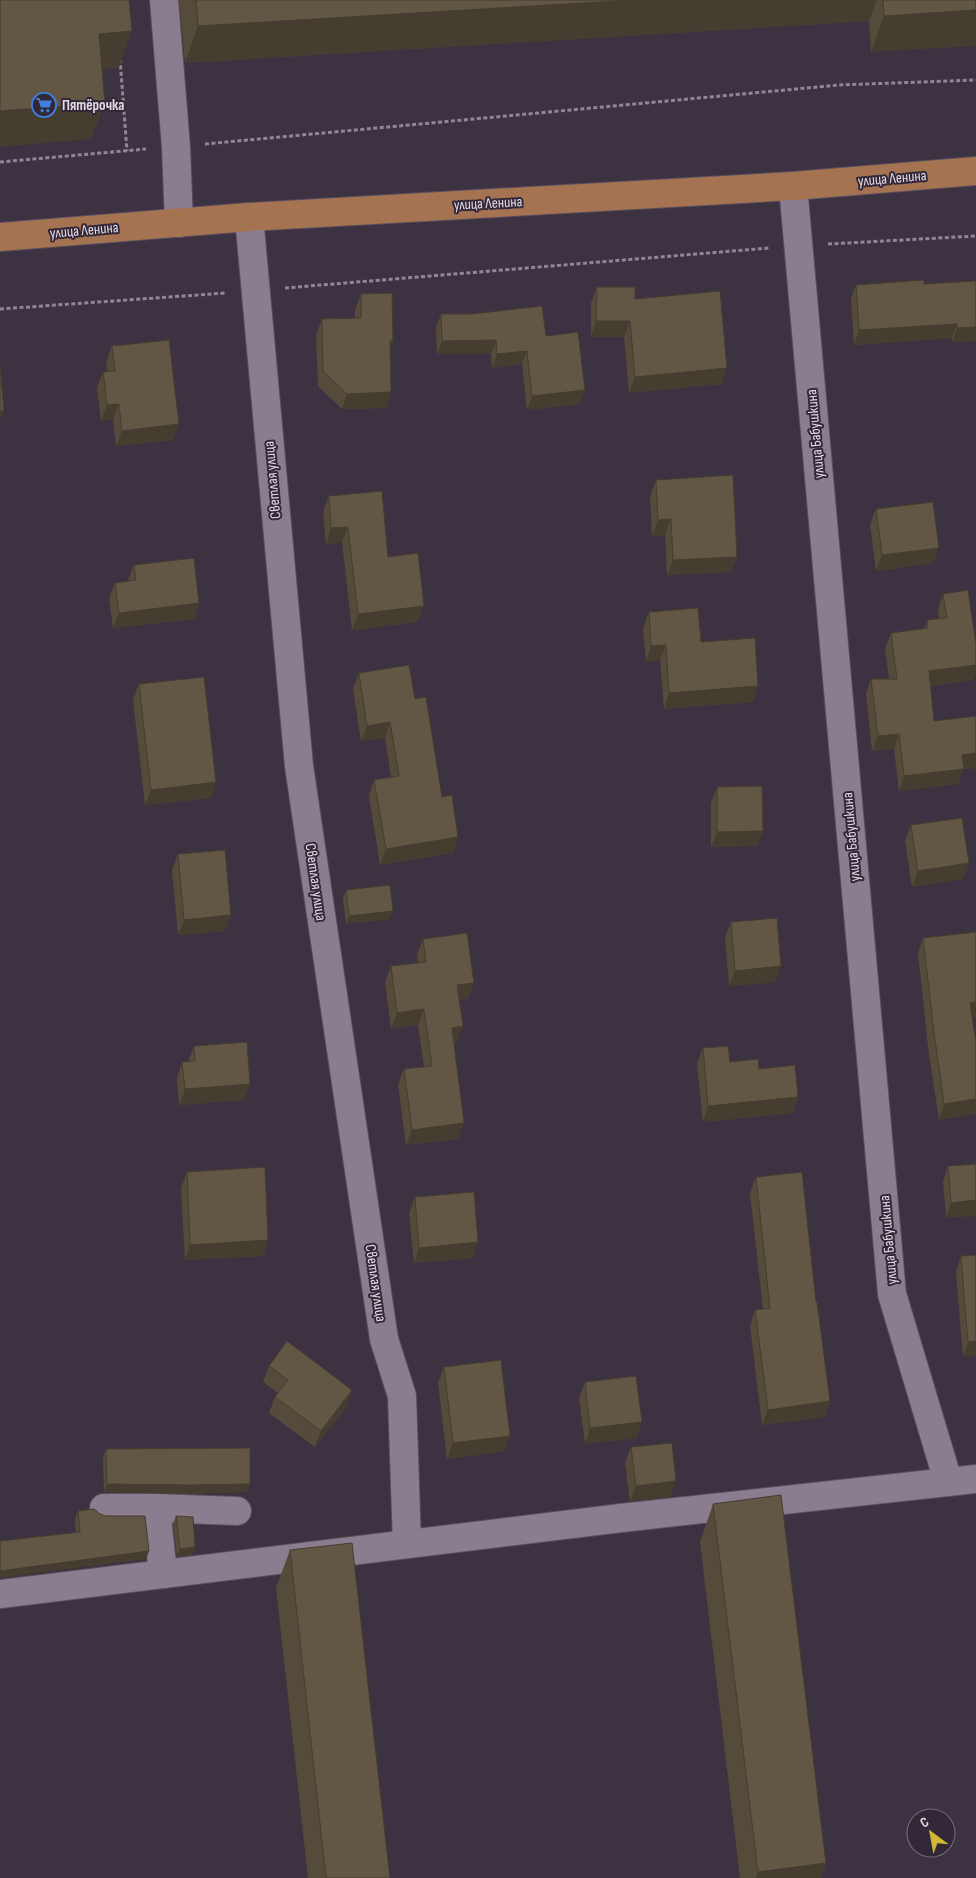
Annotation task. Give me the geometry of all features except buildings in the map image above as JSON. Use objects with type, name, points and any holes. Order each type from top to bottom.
[{"type":"main road","name":"улица Ленина","points":[[0,237],[249,217],[793,186],[976,171]]},
{"type":"street","points":[[164,0],[176,147],[179,222]]},
{"type":"street","name":"улица Бабушкина","points":[[793,186],[892,1294],[948,1481]]},
{"type":"street","name":"Светлая улица","points":[[249,217],[299,766],[384,1339],[402,1396],[406,1544]]},
{"type":"street","points":[[0,1594],[406,1544],[976,1479]]},
{"type":"street","points":[[104,1508],[237,1511]]},
{"type":"street","points":[[156,1508],[163,1574]]},
{"type":"path","points":[[120,57],[127,151]]},
{"type":"path","points":[[0,162],[840,85],[976,80]]},
{"type":"path","points":[[0,309],[255,291],[798,246],[976,236]]},
{"type":"place","name":"Пятёрочка","points":[[44,105]]}]
